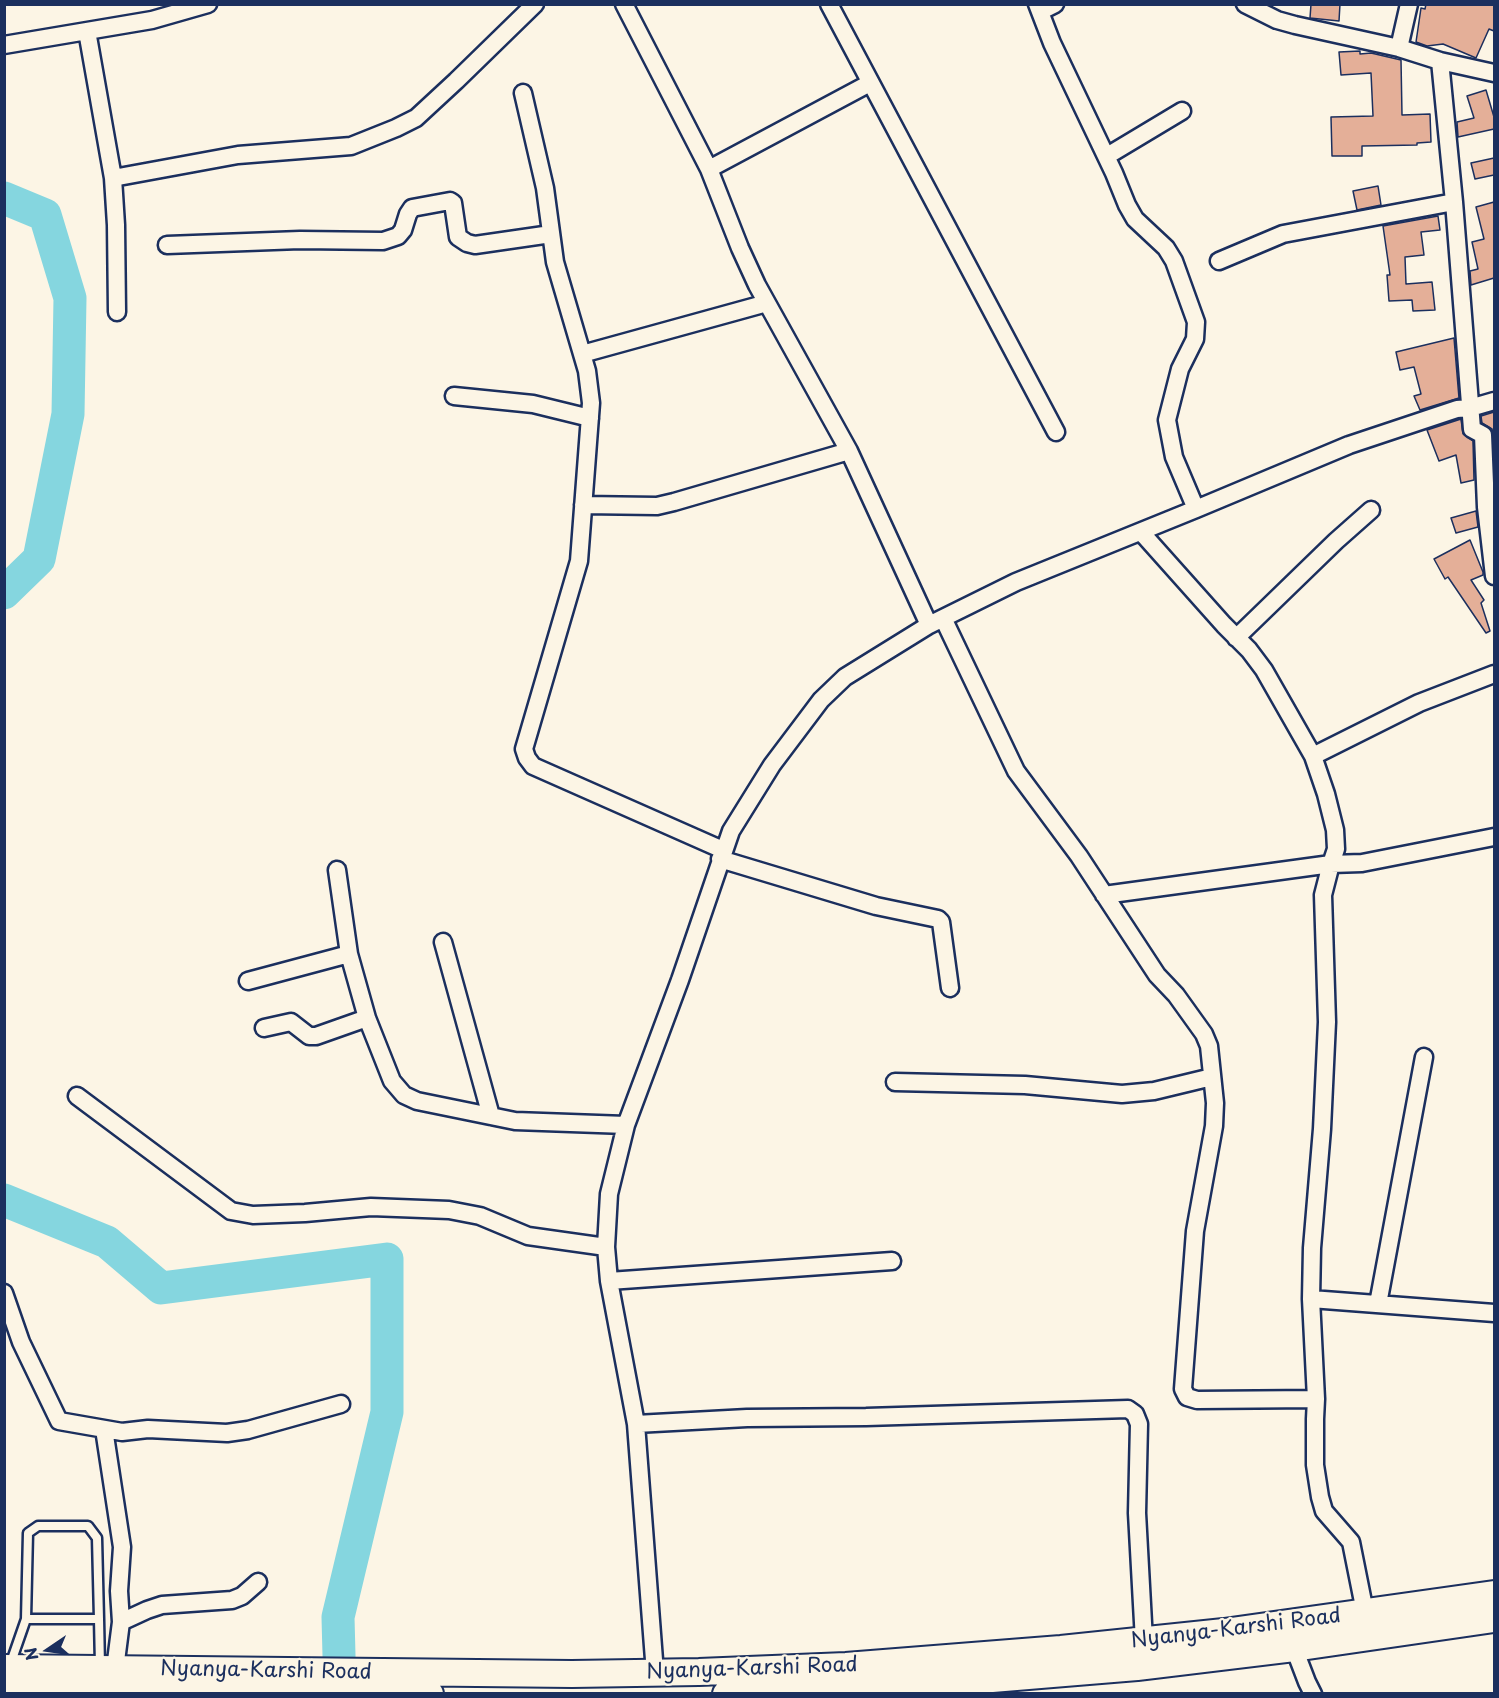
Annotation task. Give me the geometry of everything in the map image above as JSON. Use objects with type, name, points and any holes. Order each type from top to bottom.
[{"type":"main road","name":"Nyanya-Karshi Road","points":[[6,1676],[115,1681],[273,1671],[655,1673],[846,1666],[1144,1641],[1494,1594]]},
{"type":"main road","name":"Nyanya-Karshi Road","points":[[726,1694],[832,1690],[1137,1667],[1294,1648],[1494,1619]]},
{"type":"main road","name":"Nyanya-Karshi Road","points":[[115,1681],[146,1693],[430,1694]]},
{"type":"street","points":[[4,45],[152,20],[208,4]]},
{"type":"street","points":[[113,178],[238,155],[351,146],[416,118],[535,4]]},
{"type":"street","points":[[624,4],[709,169],[740,248],[767,303],[849,451],[1016,771],[1079,856],[1157,975],[1176,995],[1204,1034],[1209,1046],[1215,1103],[1214,1126],[1195,1231],[1183,1389],[1187,1397],[1197,1400],[1316,1398]]},
{"type":"street","points":[[829,4],[1056,432]]},
{"type":"street","points":[[1399,48],[1409,4]]},
{"type":"street","points":[[1246,5],[1295,26],[1399,48],[1494,73]]},
{"type":"street","points":[[1044,7],[1052,43],[1107,156],[1127,205],[1136,219],[1166,248],[1174,261],[1196,321],[1195,339],[1180,369],[1167,420],[1174,457],[1196,509]]},
{"type":"street","points":[[87,31],[113,178],[117,312]]},
{"type":"street","points":[[1440,60],[1472,429],[1483,435],[1486,507],[1494,576]]},
{"type":"street","points":[[709,169],[870,83]]},
{"type":"street","points":[[523,93],[545,188],[555,262],[587,371],[591,403],[579,561],[524,748],[527,758],[533,766],[722,854],[876,906],[938,920],[941,922],[950,988]]},
{"type":"street","points":[[1107,156],[1182,111]]},
{"type":"street","points":[[168,245],[300,240],[383,241],[398,236],[412,208],[450,201],[453,203],[458,237],[467,243],[476,245],[551,234]]},
{"type":"street","points":[[1220,261],[1283,234],[1454,201]]},
{"type":"street","points":[[582,354],[767,303]]},
{"type":"street","points":[[454,396],[532,404],[590,418]]},
{"type":"street","points":[[655,1673],[636,1424],[609,1281],[606,1247],[609,1194],[626,1125],[680,980],[730,831],[772,765],[821,700],[845,677],[936,621],[1016,582],[1350,445],[1457,409],[1494,401]]},
{"type":"street","points":[[583,506],[657,506],[849,451]]},
{"type":"street","points":[[1236,638],[1371,510]]},
{"type":"street","points":[[1140,532],[1249,650],[1264,670],[1312,756],[1326,794],[1335,830],[1336,849],[1323,895],[1327,1022],[1322,1129],[1312,1248],[1311,1299],[1316,1398],[1314,1447],[1320,1497],[1324,1510],[1351,1542],[1365,1612]]},
{"type":"street","points":[[1312,756],[1419,703],[1494,674]]},
{"type":"street","points":[[1104,894],[1331,864],[1362,863],[1494,837]]},
{"type":"street","points":[[337,870],[349,954],[367,1018],[392,1081],[404,1095],[417,1101],[515,1121],[626,1125]]},
{"type":"street","points":[[443,942],[491,1116]]},
{"type":"street","points":[[248,981],[349,954]]},
{"type":"street","points":[[264,1028],[291,1022],[309,1036],[316,1036],[367,1018]]},
{"type":"street","points":[[1378,1304],[1424,1057]]},
{"type":"street","points":[[894,1082],[1025,1085],[1122,1094],[1154,1091],[1212,1077]]},
{"type":"street","points":[[77,1096],[231,1211],[253,1215],[371,1207],[449,1210],[480,1216],[528,1236],[606,1247]]},
{"type":"street","points":[[609,1281],[892,1261]]},
{"type":"street","points":[[4,1293],[21,1342],[59,1420],[122,1432],[148,1429],[227,1433],[248,1430],[341,1404]]},
{"type":"street","points":[[1311,1299],[1494,1313]]},
{"type":"street","points":[[636,1424],[747,1418],[866,1417],[1128,1409],[1135,1414],[1139,1424],[1137,1513],[1144,1641]]},
{"type":"street","points":[[104,1429],[122,1546],[119,1591],[121,1622],[115,1681]]},
{"type":"street","points":[[121,1622],[162,1605],[232,1600],[242,1596],[258,1582]]},
{"type":"street","points":[[1294,1648],[1313,1694]]},
{"type":"lane","points":[[6,1676],[26,1619],[28,1533],[38,1526],[88,1526],[96,1538],[99,1619],[115,1681]]},
{"type":"lane","points":[[26,1619],[99,1619]]},
{"type":"building","points":[[1311,4],[1340,4],[1339,21],[1310,18]]},
{"type":"building","points":[[1426,4],[1494,4],[1494,31],[1489,29],[1476,58],[1443,44],[1427,46],[1416,42],[1421,8],[1425,9]]},
{"type":"building","points":[[1360,51],[1360,54],[1371,53],[1401,60],[1402,115],[1430,114],[1431,142],[1417,143],[1417,145],[1362,146],[1362,156],[1332,156],[1331,117],[1373,116],[1371,73],[1341,75],[1339,52]]},
{"type":"building","points":[[1486,90],[1494,117],[1494,129],[1458,137],[1457,122],[1474,118],[1467,96]]},
{"type":"building","points":[[1494,158],[1494,175],[1475,179],[1471,163]]},
{"type":"building","points":[[1378,186],[1381,205],[1357,210],[1353,191]]},
{"type":"building","points":[[1494,202],[1494,278],[1471,285],[1470,271],[1478,269],[1472,242],[1484,239],[1476,207]]},
{"type":"building","points":[[1438,216],[1440,230],[1421,232],[1424,255],[1405,257],[1406,284],[1432,282],[1435,310],[1413,311],[1412,300],[1389,301],[1387,275],[1390,275],[1383,226]]},
{"type":"building","points":[[1454,338],[1459,398],[1420,410],[1414,396],[1421,394],[1414,367],[1400,370],[1396,352]]},
{"type":"building","points":[[1494,412],[1494,459],[1492,429],[1482,423],[1481,416]]},
{"type":"building","points":[[1461,419],[1463,434],[1473,441],[1474,480],[1461,483],[1456,455],[1439,461],[1427,430]]},
{"type":"building","points":[[1476,511],[1478,527],[1456,533],[1451,518]]},
{"type":"building","points":[[1470,540],[1483,572],[1483,575],[1471,580],[1484,600],[1481,603],[1490,631],[1486,633],[1448,577],[1445,579],[1434,559]]},
{"type":"waterway","points":[[4,198],[45,215],[70,298],[68,414],[39,559],[4,593]]},
{"type":"waterway","points":[[4,1200],[107,1242],[161,1288],[387,1259],[387,1412],[338,1617],[340,1694]]}]
